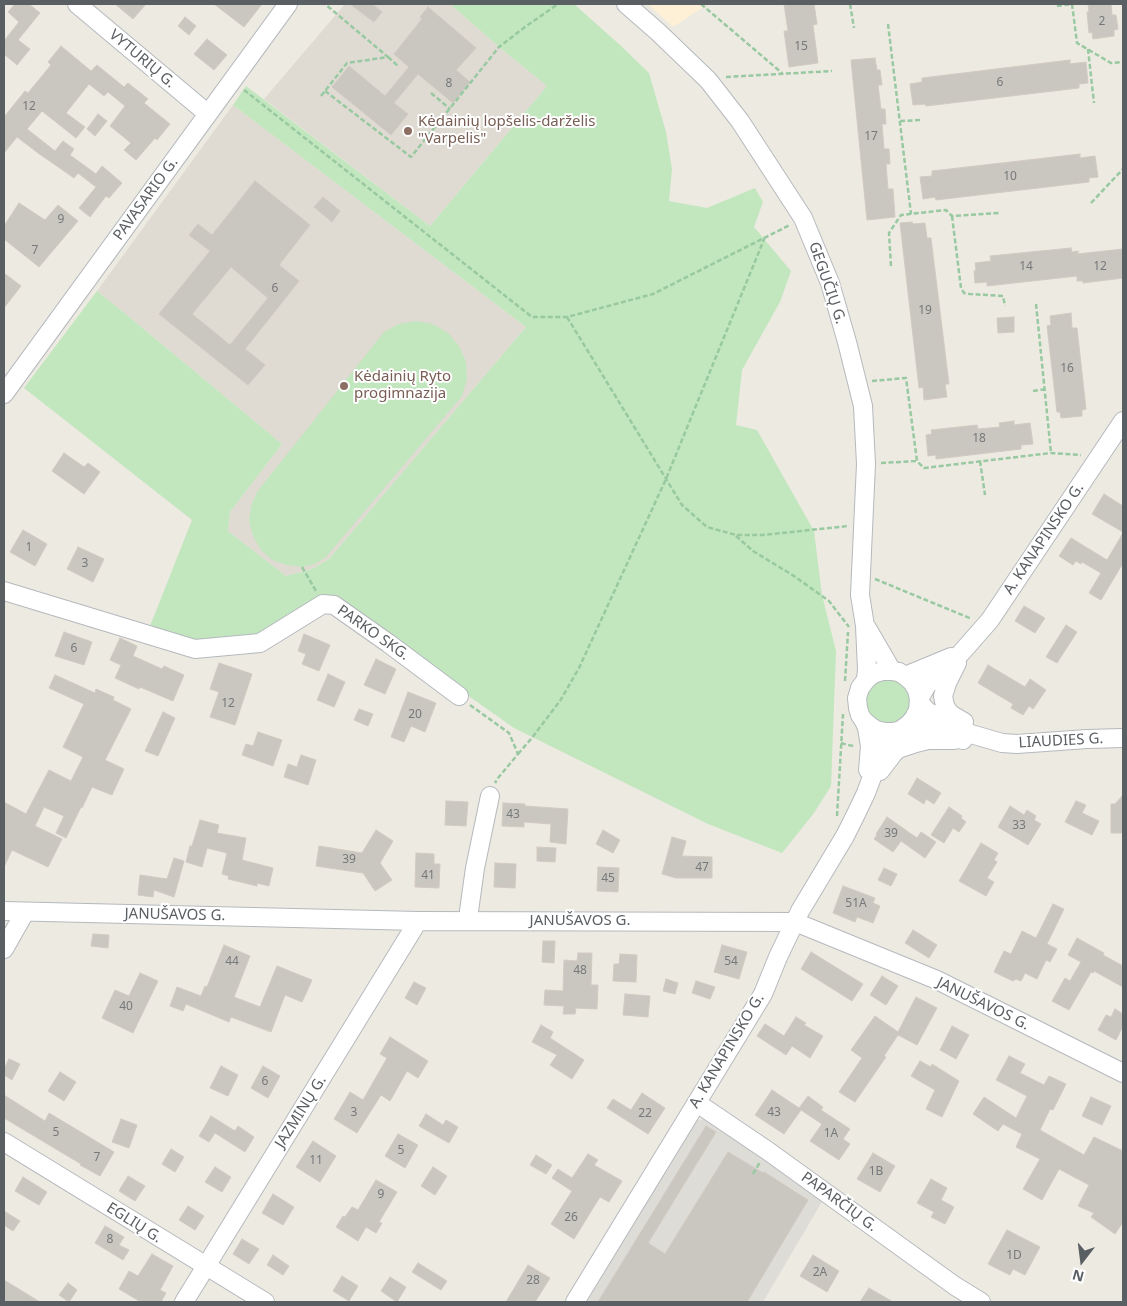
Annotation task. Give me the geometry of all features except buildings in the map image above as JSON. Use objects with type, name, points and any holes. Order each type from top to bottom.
[{"type":"street","name":"VYTURIŲ G.","points":[[77,4],[208,114]]},
{"type":"street","name":"PAVASARIO G.","points":[[5,388],[288,4]]},
{"type":"street","name":"GEGUČIŲ G.","points":[[626,4],[708,80],[740,121],[803,218],[830,283],[863,406],[866,464],[857,626],[868,670],[866,680]]},
{"type":"street","name":"A. KANAPINSKO G.","points":[[961,654],[990,620],[1123,421]]},
{"type":"street","name":"PARKO SKG.","points":[[4,591],[196,648],[260,644],[323,604],[334,605],[388,642],[459,696]]},
{"type":"street","points":[[857,626],[899,673],[912,682],[917,690],[919,700],[918,710],[914,718],[909,724],[898,730],[882,750],[866,793]]},
{"type":"street","points":[[866,793],[870,746],[867,728],[858,708],[857,698],[860,688],[866,680],[882,671],[899,673],[961,654]]},
{"type":"street","points":[[919,700],[927,685],[961,654]]},
{"type":"street","points":[[961,654],[947,683],[943,696],[945,706],[959,720],[983,731],[1002,744]]},
{"type":"street","name":"LIAUDIES G.","points":[[919,700],[927,711],[950,724],[971,734],[1002,744],[1123,738]]},
{"type":"street","points":[[864,721],[876,730],[884,732],[917,726],[931,728],[963,740]]},
{"type":"street","points":[[866,793],[883,766],[898,749],[928,740],[963,740],[1002,744]]},
{"type":"street","name":"A. KANAPINSKO G.","points":[[575,1302],[762,994],[795,922],[845,836],[866,793]]},
{"type":"street","points":[[469,921],[475,868],[490,796]]},
{"type":"street","name":"JANUŠAVOS G.","points":[[4,911],[418,921],[795,922],[937,980],[1123,1073]]},
{"type":"street","points":[[4,949],[25,912]]},
{"type":"street","name":"JAZMINŲ G.","points":[[184,1302],[418,921]]},
{"type":"street","name":"PAPARČIŲ G.","points":[[697,1103],[768,1150],[981,1302]]},
{"type":"street","name":"EGLIŲ G.","points":[[4,1142],[265,1302]]},
{"type":"path","points":[[325,4],[399,67]]},
{"type":"path","points":[[325,91],[411,157],[499,47],[525,26],[558,4]]},
{"type":"path","points":[[701,4],[783,74]]},
{"type":"path","points":[[850,4],[854,28]]},
{"type":"path","points":[[1057,6],[1072,4],[1077,44],[1111,63],[1123,62]]},
{"type":"path","points":[[888,24],[911,214]]},
{"type":"path","points":[[1088,50],[1094,103]]},
{"type":"path","points":[[321,96],[347,63],[388,58]]},
{"type":"path","points":[[708,80],[729,76],[832,71]]},
{"type":"path","points":[[232,80],[532,317],[568,317],[653,294],[803,218]]},
{"type":"path","points":[[431,93],[450,109]]},
{"type":"path","points":[[900,121],[920,120]]},
{"type":"path","points":[[1091,202],[1123,169]]},
{"type":"path","points":[[892,266],[889,233],[901,214],[946,210],[952,216],[961,288],[964,293],[1003,296],[1005,306]]},
{"type":"path","points":[[952,216],[999,213]]},
{"type":"path","points":[[490,796],[498,778],[560,701],[579,668],[666,479],[765,237]]},
{"type":"path","points":[[1036,304],[1051,453]]},
{"type":"path","points":[[568,317],[682,505],[707,527],[736,535],[763,535],[855,526]]},
{"type":"path","points":[[857,383],[906,378],[917,461],[924,468],[1051,453],[1081,455]]},
{"type":"path","points":[[1033,391],[1045,390]]},
{"type":"path","points":[[866,464],[917,461]]},
{"type":"path","points":[[980,461],[985,495]]},
{"type":"path","points":[[736,535],[752,551],[794,576],[830,601],[857,626]]},
{"type":"path","points":[[302,567],[323,604]]},
{"type":"path","points":[[861,576],[870,577],[972,618],[984,627]]},
{"type":"path","points":[[459,696],[509,733],[518,754]]},
{"type":"shaded area","name":"Kėdainių lopšelis-darželis \"Varpelis\"","points":[[345,4],[450,4],[547,86],[430,226],[264,99]]},
{"type":"shaded area","points":[[648,4],[708,4],[673,27]]},
{"type":"shaded area","name":"Kėdainių Ryto progimnazija","points":[[233,105],[526,327],[329,559],[312,569],[286,576],[228,531],[230,512],[282,444],[97,291]]},
{"type":"shaded area","points":[[707,1119],[823,1200],[763,1302],[587,1302],[696,1120]]},
{"type":"green space","points":[[450,4],[574,4],[649,73],[666,132],[672,169],[669,201],[707,208],[755,188],[763,202],[754,227],[791,271],[780,302],[742,370],[736,425],[757,430],[814,531],[822,595],[836,651],[831,786],[814,813],[782,853],[708,824],[514,728],[456,687],[393,636],[329,596],[316,598],[258,635],[199,642],[150,626],[192,520],[24,388],[97,291],[282,444],[230,512],[228,531],[286,576],[312,569],[329,559],[526,327],[233,105],[246,86],[430,226],[547,86]]},
{"type":"green space","points":[[416,321],[433,324],[448,333],[459,346],[466,362],[467,379],[462,396],[326,557],[315,564],[302,567],[272,560],[261,550],[253,536],[249,521],[251,506],[257,492],[384,332],[399,324]]},
{"type":"green space","points":[[888,680],[900,684],[906,690],[910,702],[906,714],[900,720],[888,724],[876,720],[870,714],[866,702],[870,690],[876,684]]},
{"type":"place","name":"Kėdainių lopšelis-darželis \"Varpelis\"","points":[[408,131]]},
{"type":"place","name":"Kėdainių Ryto progimnazija","points":[[344,386]]}]
